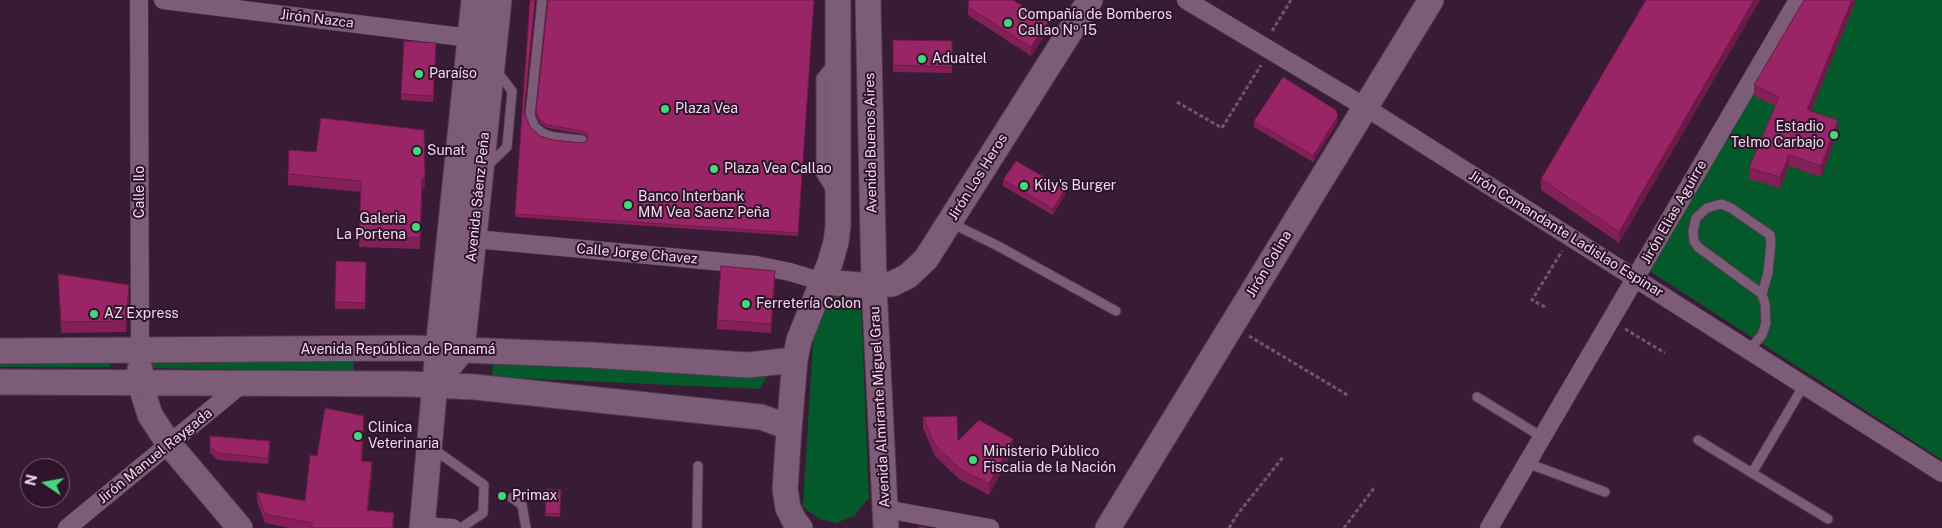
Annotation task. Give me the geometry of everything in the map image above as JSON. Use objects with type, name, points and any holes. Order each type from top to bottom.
[{"type":"main road","name":"Avenida Sáenz Peña","points":[[450,350],[462,238],[470,38],[474,0]]},
{"type":"main road","name":"Avenida Sáenz Peña","points":[[462,238],[481,173],[499,0]]},
{"type":"main road","points":[[796,526],[788,508],[785,489],[795,360],[799,340],[823,282],[836,242],[838,201],[838,0]]},
{"type":"main road","name":"Avenida Buenos Aires","points":[[868,0],[874,285]]},
{"type":"main road","name":"Jirón Los Heros","points":[[823,282],[874,285],[892,284],[908,276],[926,259],[1090,0]]},
{"type":"main road","name":"Jirón Colina","points":[[1108,528],[1431,0]]},
{"type":"main road","name":"Avenida Almirante Miguel Grau","points":[[874,285],[882,522]]},
{"type":"main road","name":"Avenida República de Panamá","points":[[0,351],[450,350],[582,354],[748,366],[795,360]]},
{"type":"main road","points":[[422,527],[435,385],[450,350]]},
{"type":"main road","name":"Calle Ilo","points":[[140,351],[140,383],[150,415],[169,444],[240,528]]},
{"type":"main road","points":[[0,382],[435,385],[761,417],[789,427]]},
{"type":"street","name":"Calle Ilo","points":[[139,0],[140,351]]},
{"type":"street","name":"Jirón Nazca","points":[[163,0],[470,38]]},
{"type":"street","name":"Jirón Comandante Ladislao Espinar","points":[[1186,0],[1365,107],[1942,473]]},
{"type":"street","name":"Jirón Elias Aguirre","points":[[1489,528],[1798,0]]},
{"type":"street","name":"Calle Jorge Chavez","points":[[462,238],[756,264],[823,282]]},
{"type":"street","name":"Jirón Manuel Raygada","points":[[67,528],[242,384]]},
{"type":"street","points":[[882,522],[990,528]]},
{"type":"street","points":[[422,527],[453,528]]},
{"type":"lane","points":[[542,0],[530,116],[535,127],[544,134],[582,140]]},
{"type":"lane","points":[[1749,350],[1762,335],[1766,323],[1765,304],[1762,294],[1768,273],[1770,235],[1731,208],[1721,204],[1707,208],[1696,218],[1692,231],[1694,241],[1698,247],[1762,294]]},
{"type":"lane","points":[[949,222],[998,246],[1116,311]]},
{"type":"lane","points":[[1752,473],[1804,385]]},
{"type":"lane","points":[[1476,397],[1542,437]]},
{"type":"lane","points":[[1698,440],[1828,519]]},
{"type":"lane","points":[[430,446],[484,485],[483,513],[461,528]]},
{"type":"lane","points":[[1527,463],[1605,492]]},
{"type":"lane","points":[[697,528],[698,466]]},
{"type":"lane","points":[[512,498],[522,505],[526,528]]},
{"type":"path","points":[[1177,102],[1222,128],[1291,0]]},
{"type":"path","points":[[1545,307],[1532,300],[1571,237]]},
{"type":"path","points":[[1611,320],[1665,353]]},
{"type":"path","points":[[1232,326],[1349,396]]},
{"type":"path","points":[[1229,528],[1237,515],[1283,457]]},
{"type":"path","points":[[1344,528],[1374,488]]},
{"type":"green space","name":"Estadio Telmo Carbajo","points":[[1803,0],[1942,0],[1942,460],[1648,270]]},
{"type":"green space","points":[[835,294],[850,296],[861,305],[869,498],[854,516],[836,523],[820,519],[803,507],[815,308],[824,298]]},
{"type":"green space","points":[[0,357],[110,358],[110,367],[0,367]]},
{"type":"green space","points":[[153,358],[354,362],[353,372],[153,368]]},
{"type":"green space","points":[[493,363],[756,367],[766,378],[760,389],[492,377]]},
{"type":"building","name":"Plaza Vea","points":[[530,0],[535,0],[524,112],[530,127],[540,136],[553,140],[581,143],[587,141],[588,137],[583,131],[547,125],[540,120],[536,112],[548,0],[814,0],[798,233],[515,214]]},
{"type":"building","name":"Compañía de Bomberos Callao Nº 15","points":[[969,0],[1013,0],[1048,22],[1031,47],[968,7]]},
{"type":"building","points":[[1646,0],[1754,0],[1619,232],[1541,179]]},
{"type":"building","points":[[1804,0],[1852,0],[1807,110],[1838,120],[1821,166],[1789,155],[1780,177],[1749,168],[1779,97],[1754,85]]},
{"type":"building","name":"Adualtel","points":[[893,40],[952,41],[952,67],[893,65]]},
{"type":"building","name":"Paraíso","points":[[404,41],[436,43],[433,96],[401,94]]},
{"type":"building","points":[[1283,77],[1336,110],[1338,116],[1313,156],[1254,121]]},
{"type":"building","points":[[321,118],[424,130],[425,176],[422,180],[420,238],[359,236],[361,181],[288,174],[289,150],[316,152]]},
{"type":"building","points":[[1016,161],[1065,189],[1053,209],[1003,180]]},
{"type":"building","points":[[336,261],[366,262],[365,303],[335,302]]},
{"type":"building","name":"Ferretería Colon","points":[[721,266],[775,271],[771,324],[717,320]]},
{"type":"building","name":"AZ Express","points":[[58,274],[129,285],[126,321],[61,322]]},
{"type":"building","points":[[325,408],[364,416],[361,461],[372,462],[367,510],[394,513],[392,528],[312,528],[312,523],[265,514],[257,492],[305,501],[310,455],[317,456]]},
{"type":"building","name":"Ministerio Público Fiscalia de la Nación","points":[[957,416],[958,441],[979,420],[1013,439],[989,484],[959,468],[935,445],[923,417]]},
{"type":"building","points":[[210,436],[270,441],[268,458],[218,453],[210,447]]},
{"type":"building","points":[[547,489],[561,490],[560,514],[545,513]]},
{"type":"place","name":"Compañía de Bomberos Callao Nº 15","points":[[1008,23]]},
{"type":"place","name":"Adualtel","points":[[922,59]]},
{"type":"place","name":"Paraíso","points":[[419,74]]},
{"type":"place","name":"Plaza Vea","points":[[665,109]]},
{"type":"place","name":"Estadio Telmo Carbajo","points":[[1834,135]]},
{"type":"place","name":"Sunat","points":[[417,151]]},
{"type":"place","name":"Plaza Vea Callao","points":[[714,169]]},
{"type":"place","name":"Kily's Burger","points":[[1024,186]]},
{"type":"place","name":"Banco Interbank MM Vea Saenz Peña","points":[[628,205]]},
{"type":"place","name":"Galeria La Portena","points":[[416,227]]},
{"type":"place","name":"Ferretería Colon","points":[[746,304]]},
{"type":"place","name":"AZ Express","points":[[94,314]]},
{"type":"place","name":"Clinica Veterinaria","points":[[358,436]]},
{"type":"place","name":"Ministerio Público Fiscalia de la Nación","points":[[973,460]]},
{"type":"place","name":"Primax","points":[[502,496]]}]
